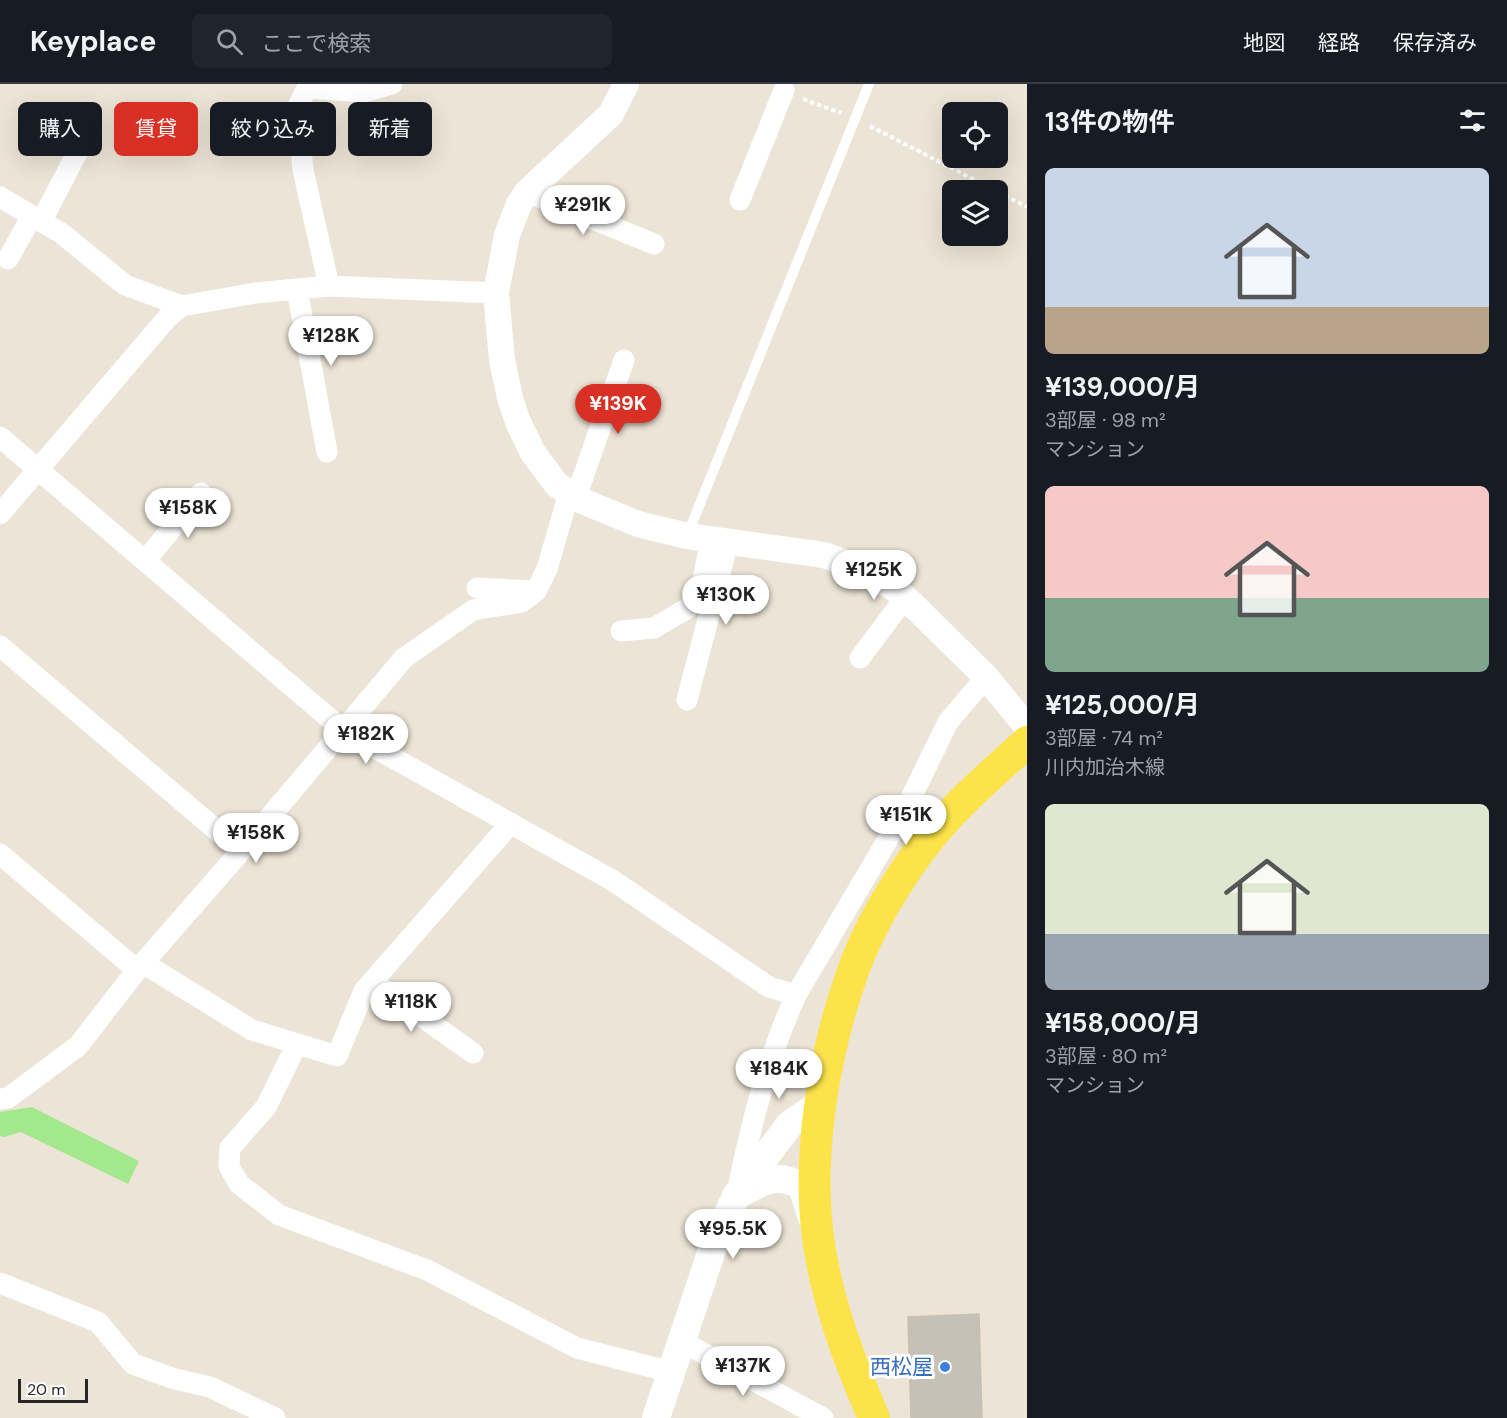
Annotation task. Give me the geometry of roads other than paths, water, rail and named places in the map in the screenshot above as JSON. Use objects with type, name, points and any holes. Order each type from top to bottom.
[{"type":"main road","points":[[874,1418],[856,1376],[827,1285],[818,1237],[813,1185],[820,1103],[836,1030],[852,973],[874,923],[908,869],[945,820],[1027,742]]},
{"type":"main road","points":[[656,1418],[713,1247],[736,1196],[790,1124],[820,1103]]},
{"type":"main road","points":[[736,1196],[770,1179],[788,1178],[802,1185],[818,1237]]},
{"type":"street","points":[[329,286],[303,170],[297,108],[307,88],[364,92],[392,84]]},
{"type":"street","points":[[623,85],[611,114],[527,192],[519,204],[507,235],[496,292],[502,360],[510,398],[532,453],[556,485],[572,495],[638,524],[709,539],[824,555],[860,568],[894,588],[905,598],[986,677],[1027,728]]},
{"type":"street","points":[[740,200],[784,90]]},
{"type":"street","points":[[8,258],[36,219],[75,156]]},
{"type":"street","points":[[527,192],[654,244]]},
{"type":"street","points":[[0,197],[61,232],[125,285],[182,306]]},
{"type":"street","points":[[0,514],[168,317],[182,306],[255,293],[329,286],[496,292]]},
{"type":"street","points":[[297,289],[327,452]]},
{"type":"street","points":[[0,1099],[8,1098],[78,1046],[140,967],[404,658],[473,610],[522,602],[536,591],[547,569],[572,495],[624,360]]},
{"type":"street","points":[[0,437],[343,730],[612,879],[769,987],[796,995]]},
{"type":"street","points":[[145,561],[201,493]]},
{"type":"street","points":[[621,631],[654,628],[688,608],[701,589],[709,539]]},
{"type":"street","points":[[687,700],[709,539]]},
{"type":"street","points":[[477,588],[536,591]]},
{"type":"street","points":[[860,658],[905,598]]},
{"type":"street","points":[[0,646],[241,851]]},
{"type":"street","points":[[736,1196],[750,1126],[783,1023],[796,995],[904,812],[948,722],[986,677]]},
{"type":"street","points":[[0,854],[140,967],[252,1030],[337,1056],[364,991],[511,823]]},
{"type":"street","points":[[373,982],[473,1053]]},
{"type":"street","points":[[297,1044],[266,1107],[230,1148],[229,1166],[239,1184],[279,1215],[427,1270],[577,1348],[671,1372]]},
{"type":"street","points":[[0,1283],[98,1322],[133,1364],[174,1379],[210,1387],[275,1418]]},
{"type":"street","points":[[681,1341],[823,1418]]},
{"type":"lane","points":[[709,539],[869,84]]},
{"type":"place","name":"西松屋","points":[[945,1367]]}]
